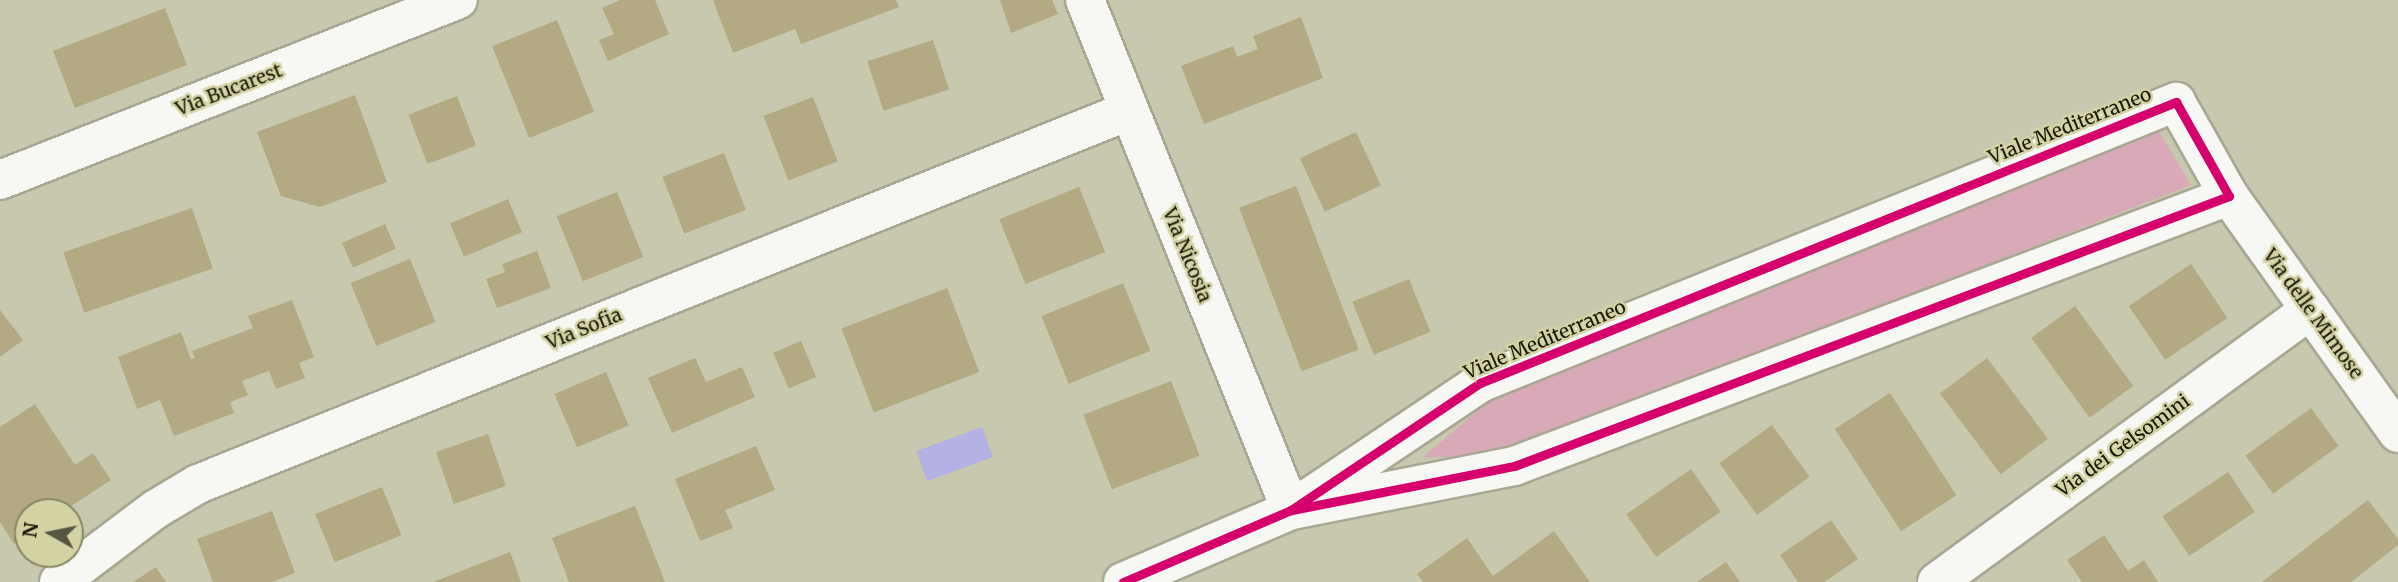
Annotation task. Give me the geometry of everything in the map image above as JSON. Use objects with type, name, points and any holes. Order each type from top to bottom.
[{"type":"street","name":"Via Bucarest","points":[[0,180],[458,0]]},
{"type":"street","name":"Via Nicosia","points":[[1085,0],[1291,510]]},
{"type":"street","name":"Viale Mediterraneo","points":[[1123,582],[1291,510],[1480,383],[2176,102],[2229,196],[1514,466],[1291,510]]},
{"type":"street","name":"Via Sofia","points":[[59,582],[156,509],[198,484],[1128,111]]},
{"type":"street","name":"Via delle Mimose","points":[[2229,196],[2398,433]]},
{"type":"street","name":"Via dei Gelsomini","points":[[1937,582],[2310,310]]},
{"type":"shaded area","points":[[2157,128],[2191,185],[1495,457],[1423,457],[1488,402]]},
{"type":"water","points":[[982,427],[993,457],[927,481],[916,451]]},
{"type":"building","points":[[620,0],[655,0],[669,34],[608,61],[599,40],[614,34],[602,8]]},
{"type":"building","points":[[713,0],[896,0],[899,7],[801,44],[795,29],[733,53]]},
{"type":"building","points":[[1000,0],[1052,0],[1058,14],[1011,33]]},
{"type":"building","points":[[165,8],[187,65],[75,108],[53,51]]},
{"type":"building","points":[[1301,17],[1323,78],[1204,124],[1181,66],[1233,46],[1237,57],[1258,49],[1253,36]]},
{"type":"building","points":[[557,20],[594,112],[529,138],[492,46]]},
{"type":"building","points":[[933,40],[949,89],[883,111],[867,61]]},
{"type":"building","points":[[355,95],[387,182],[320,207],[281,196],[257,132]]},
{"type":"building","points":[[457,96],[476,145],[427,164],[408,115]]},
{"type":"building","points":[[813,97],[838,161],[788,180],[764,116]]},
{"type":"building","points":[[1356,132],[1381,185],[1325,212],[1300,158]]},
{"type":"building","points":[[724,153],[746,210],[684,234],[662,177]]},
{"type":"building","points":[[1296,186],[1359,349],[1302,371],[1239,208]]},
{"type":"building","points":[[1079,187],[1105,252],[1025,284],[999,219]]},
{"type":"building","points":[[617,192],[643,257],[583,281],[557,216]]},
{"type":"building","points":[[508,199],[522,232],[464,257],[450,224]]},
{"type":"building","points":[[192,208],[213,269],[84,313],[63,252]]},
{"type":"building","points":[[385,224],[396,249],[353,268],[342,243]]},
{"type":"building","points":[[537,251],[551,288],[497,308],[486,279],[505,272],[502,264]]},
{"type":"building","points":[[410,259],[435,322],[376,346],[351,283]]},
{"type":"building","points":[[2191,264],[2227,318],[2165,360],[2129,306]]},
{"type":"building","points":[[1409,279],[1430,332],[1374,355],[1352,302]]},
{"type":"building","points":[[1123,283],[1150,351],[1069,384],[1041,316]]},
{"type":"building","points":[[947,288],[979,372],[874,413],[842,328]]},
{"type":"building","points":[[292,300],[314,357],[299,363],[305,378],[276,389],[269,371],[242,381],[248,395],[230,402],[234,413],[174,436],[160,400],[137,409],[118,357],[181,332],[191,359],[195,358],[192,351],[253,328],[248,316]]},
{"type":"building","points":[[2075,306],[2133,386],[2090,418],[2031,338]]},
{"type":"building","points":[[0,310],[23,340],[0,357]]},
{"type":"building","points":[[801,341],[816,377],[789,389],[773,353]]},
{"type":"building","points":[[695,358],[706,382],[742,367],[755,397],[672,433],[648,378]]},
{"type":"building","points":[[1987,358],[2048,439],[2001,474],[1940,394]]},
{"type":"building","points":[[606,372],[629,425],[577,447],[554,394]]},
{"type":"building","points":[[1171,381],[1200,456],[1112,489],[1083,415]]},
{"type":"building","points":[[1890,393],[1956,495],[1901,531],[1835,429]]},
{"type":"building","points":[[35,404],[75,465],[93,453],[111,480],[83,498],[14,498],[14,544],[0,522],[0,427]]},
{"type":"building","points":[[2311,408],[2339,446],[2273,494],[2245,456]]},
{"type":"building","points":[[1772,425],[1810,477],[1757,515],[1719,463]]},
{"type":"building","points":[[488,434],[506,486],[454,504],[436,452]]},
{"type":"building","points":[[756,446],[775,490],[725,510],[733,528],[700,541],[675,479]]},
{"type":"building","points":[[1691,469],[1721,512],[1656,557],[1626,514]]},
{"type":"building","points":[[2228,472],[2255,512],[2189,556],[2163,516]]},
{"type":"building","points":[[382,487],[401,535],[335,562],[315,514]]},
{"type":"building","points":[[2368,500],[2398,539],[2398,545],[2351,582],[2262,582]]},
{"type":"building","points":[[635,506],[665,582],[569,582],[552,538]]},
{"type":"building","points":[[272,511],[295,573],[272,582],[213,582],[197,539]]},
{"type":"building","points":[[1831,520],[1858,559],[1824,582],[1798,582],[1780,555]]},
{"type":"building","points":[[1554,531],[1590,582],[1423,582],[1417,574],[1467,538],[1493,576]]},
{"type":"building","points":[[2104,535],[2128,571],[2144,560],[2158,582],[2082,582],[2067,560]]},
{"type":"building","points":[[510,552],[521,582],[433,582]]},
{"type":"building","points":[[1726,562],[1740,582],[1697,582]]},
{"type":"building","points":[[156,567],[166,582],[133,582]]},
{"type":"cycle path","points":[[1123,582],[1291,510],[1480,383],[2176,102],[2229,196],[1514,466],[1291,510]]}]
